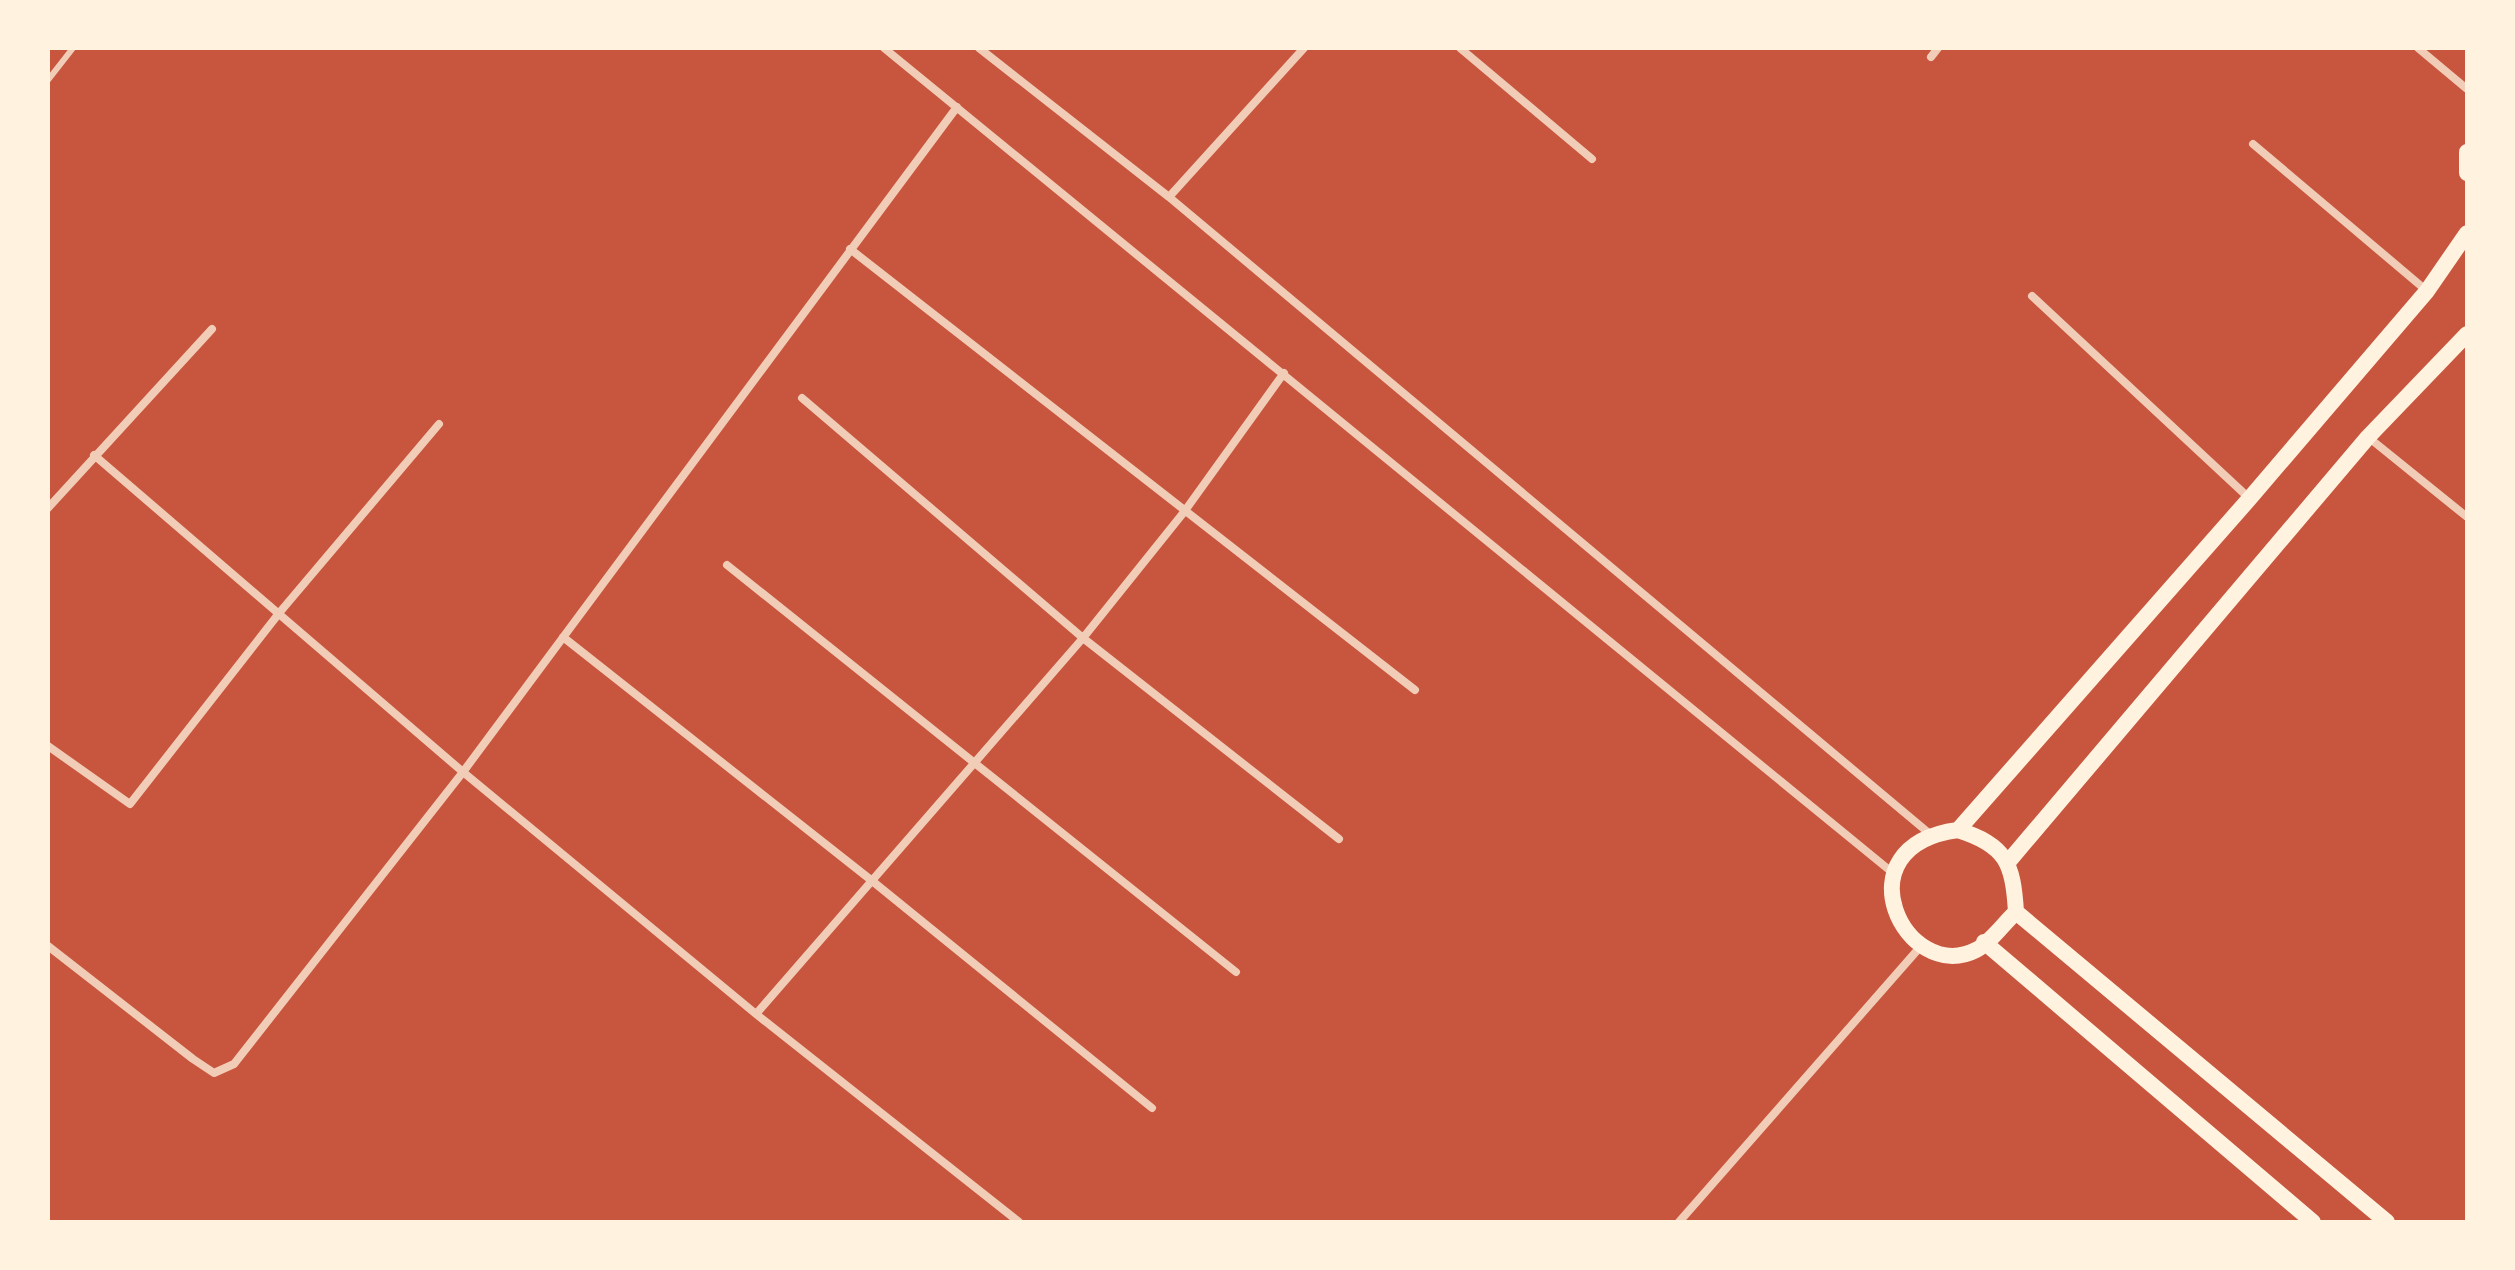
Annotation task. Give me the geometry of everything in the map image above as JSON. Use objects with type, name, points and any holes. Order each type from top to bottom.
[{"type":"main road","points":[[2467,152],[2467,173]]},
{"type":"main road","points":[[1958,830],[2427,291],[2467,233]]},
{"type":"main road","points":[[2009,861],[2368,437],[2467,334]]},
{"type":"main road","points":[[2016,912],[1975,951],[1948,954],[1921,946],[1901,926],[1891,901],[1893,873],[1907,850],[1930,834],[1958,830],[1984,838],[2009,861],[2016,912],[2387,1222]]},
{"type":"main road","points":[[1984,942],[2313,1222]]},
{"type":"street","points":[[884,48],[1893,873]]},
{"type":"street","points":[[979,48],[1169,197],[1930,834]]},
{"type":"street","points":[[1169,197],[1304,48]]},
{"type":"street","points":[[1460,48],[1592,159]]},
{"type":"street","points":[[1931,57],[1938,48]]},
{"type":"street","points":[[2418,48],[2467,89]]},
{"type":"street","points":[[48,946],[214,1073],[234,1064],[463,772],[957,107]]},
{"type":"street","points":[[2253,144],[2427,291]]},
{"type":"street","points":[[850,249],[1415,690]]},
{"type":"street","points":[[2032,296],[2250,498]]},
{"type":"street","points":[[48,508],[212,329]]},
{"type":"street","points":[[756,1014],[1083,638],[1184,512],[1284,373]]},
{"type":"street","points":[[802,398],[1083,638],[1339,839]]},
{"type":"street","points":[[48,746],[130,804],[280,612],[439,424]]},
{"type":"street","points":[[2368,437],[2467,517]]},
{"type":"street","points":[[94,455],[463,772],[756,1014],[1019,1222]]},
{"type":"street","points":[[727,565],[972,764],[1236,972]]},
{"type":"street","points":[[563,637],[871,880],[1152,1108]]},
{"type":"street","points":[[1679,1222],[1921,946]]},
{"type":"lane","points":[[48,80],[73,48]]}]
